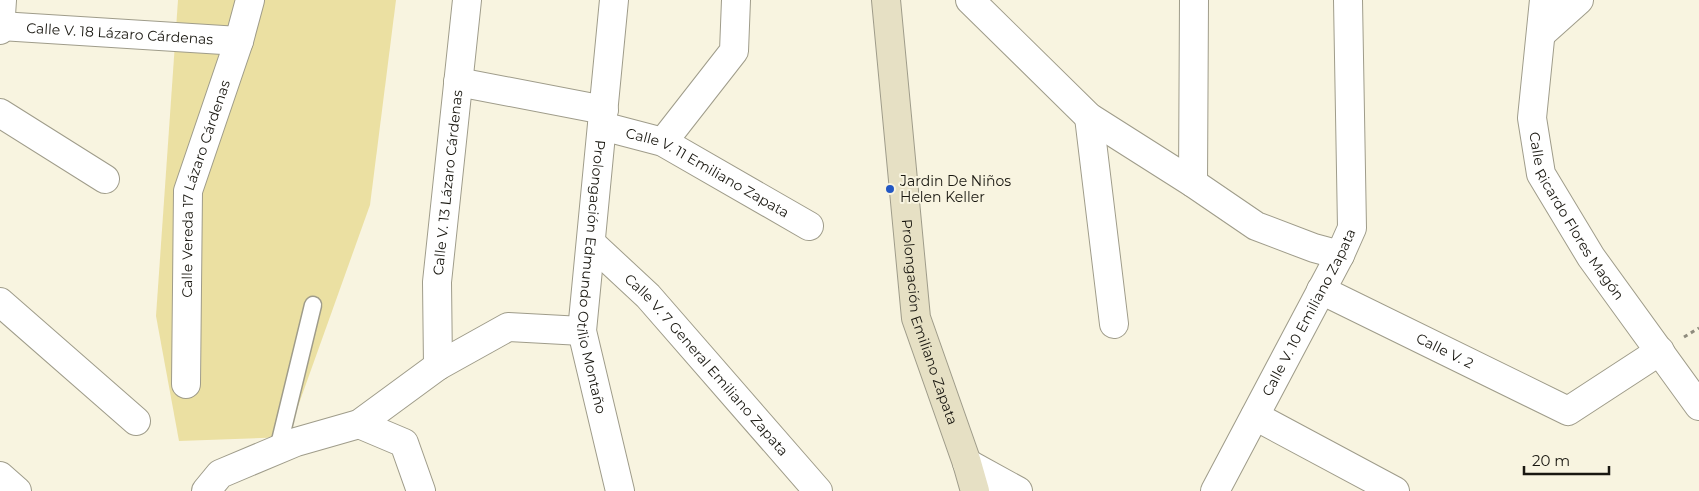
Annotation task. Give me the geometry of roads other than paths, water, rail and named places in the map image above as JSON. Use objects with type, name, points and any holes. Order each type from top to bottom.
[{"type":"main road","name":"Prolongación Emiliano Zapata","points":[[886,0],[916,318],[975,491]]},
{"type":"street","points":[[0,30],[2,0]]},
{"type":"street","name":"Calle Vereda 17 Lázaro Cárdenas","points":[[186,384],[188,191],[239,41],[250,0]]},
{"type":"street","name":"Calle V. 13 Lázaro Cárdenas","points":[[438,366],[437,282],[467,0]]},
{"type":"street","name":"Prolongación Edmundo Otilio Montaño","points":[[614,0],[582,331],[620,491]]},
{"type":"street","points":[[663,142],[734,51],[736,0]]},
{"type":"street","points":[[970,0],[1089,117],[1193,183],[1256,226],[1314,248],[1340,255]]},
{"type":"street","points":[[1193,183],[1194,0]]},
{"type":"street","name":"Calle V. 10 Emiliano Zapata","points":[[1215,491],[1322,290],[1352,228],[1348,0]]},
{"type":"street","name":"Calle Ricardo Flores Magón","points":[[1544,0],[1532,118],[1541,174],[1592,257],[1699,406]]},
{"type":"street","points":[[1541,34],[1579,0]]},
{"type":"street","name":"Calle V. 18 Lázaro Cárdenas","points":[[0,26],[239,41]]},
{"type":"street","name":"Calle V. 11 Emiliano Zapata","points":[[458,82],[603,118],[663,142],[809,226]]},
{"type":"street","points":[[0,113],[104,179]]},
{"type":"street","points":[[1089,117],[1114,324]]},
{"type":"street","name":"Calle V. 7 General Emiliano Zapata","points":[[591,243],[648,296],[818,491]]},
{"type":"street","name":"Calle V. 2","points":[[1322,290],[1568,411],[1660,351]]},
{"type":"street","points":[[0,302],[136,421]]},
{"type":"street","points":[[217,485],[278,449],[359,424],[438,366],[508,326],[582,331]]},
{"type":"street","points":[[1255,416],[1395,491]]},
{"type":"street","points":[[359,424],[404,443],[421,491]]},
{"type":"street","points":[[967,463],[1018,491]]},
{"type":"street","points":[[0,476],[17,491]]},
{"type":"lane","points":[[278,449],[313,305]]},
{"type":"place","name":"Jardin De Niños Helen Keller","points":[[890,189]]}]
